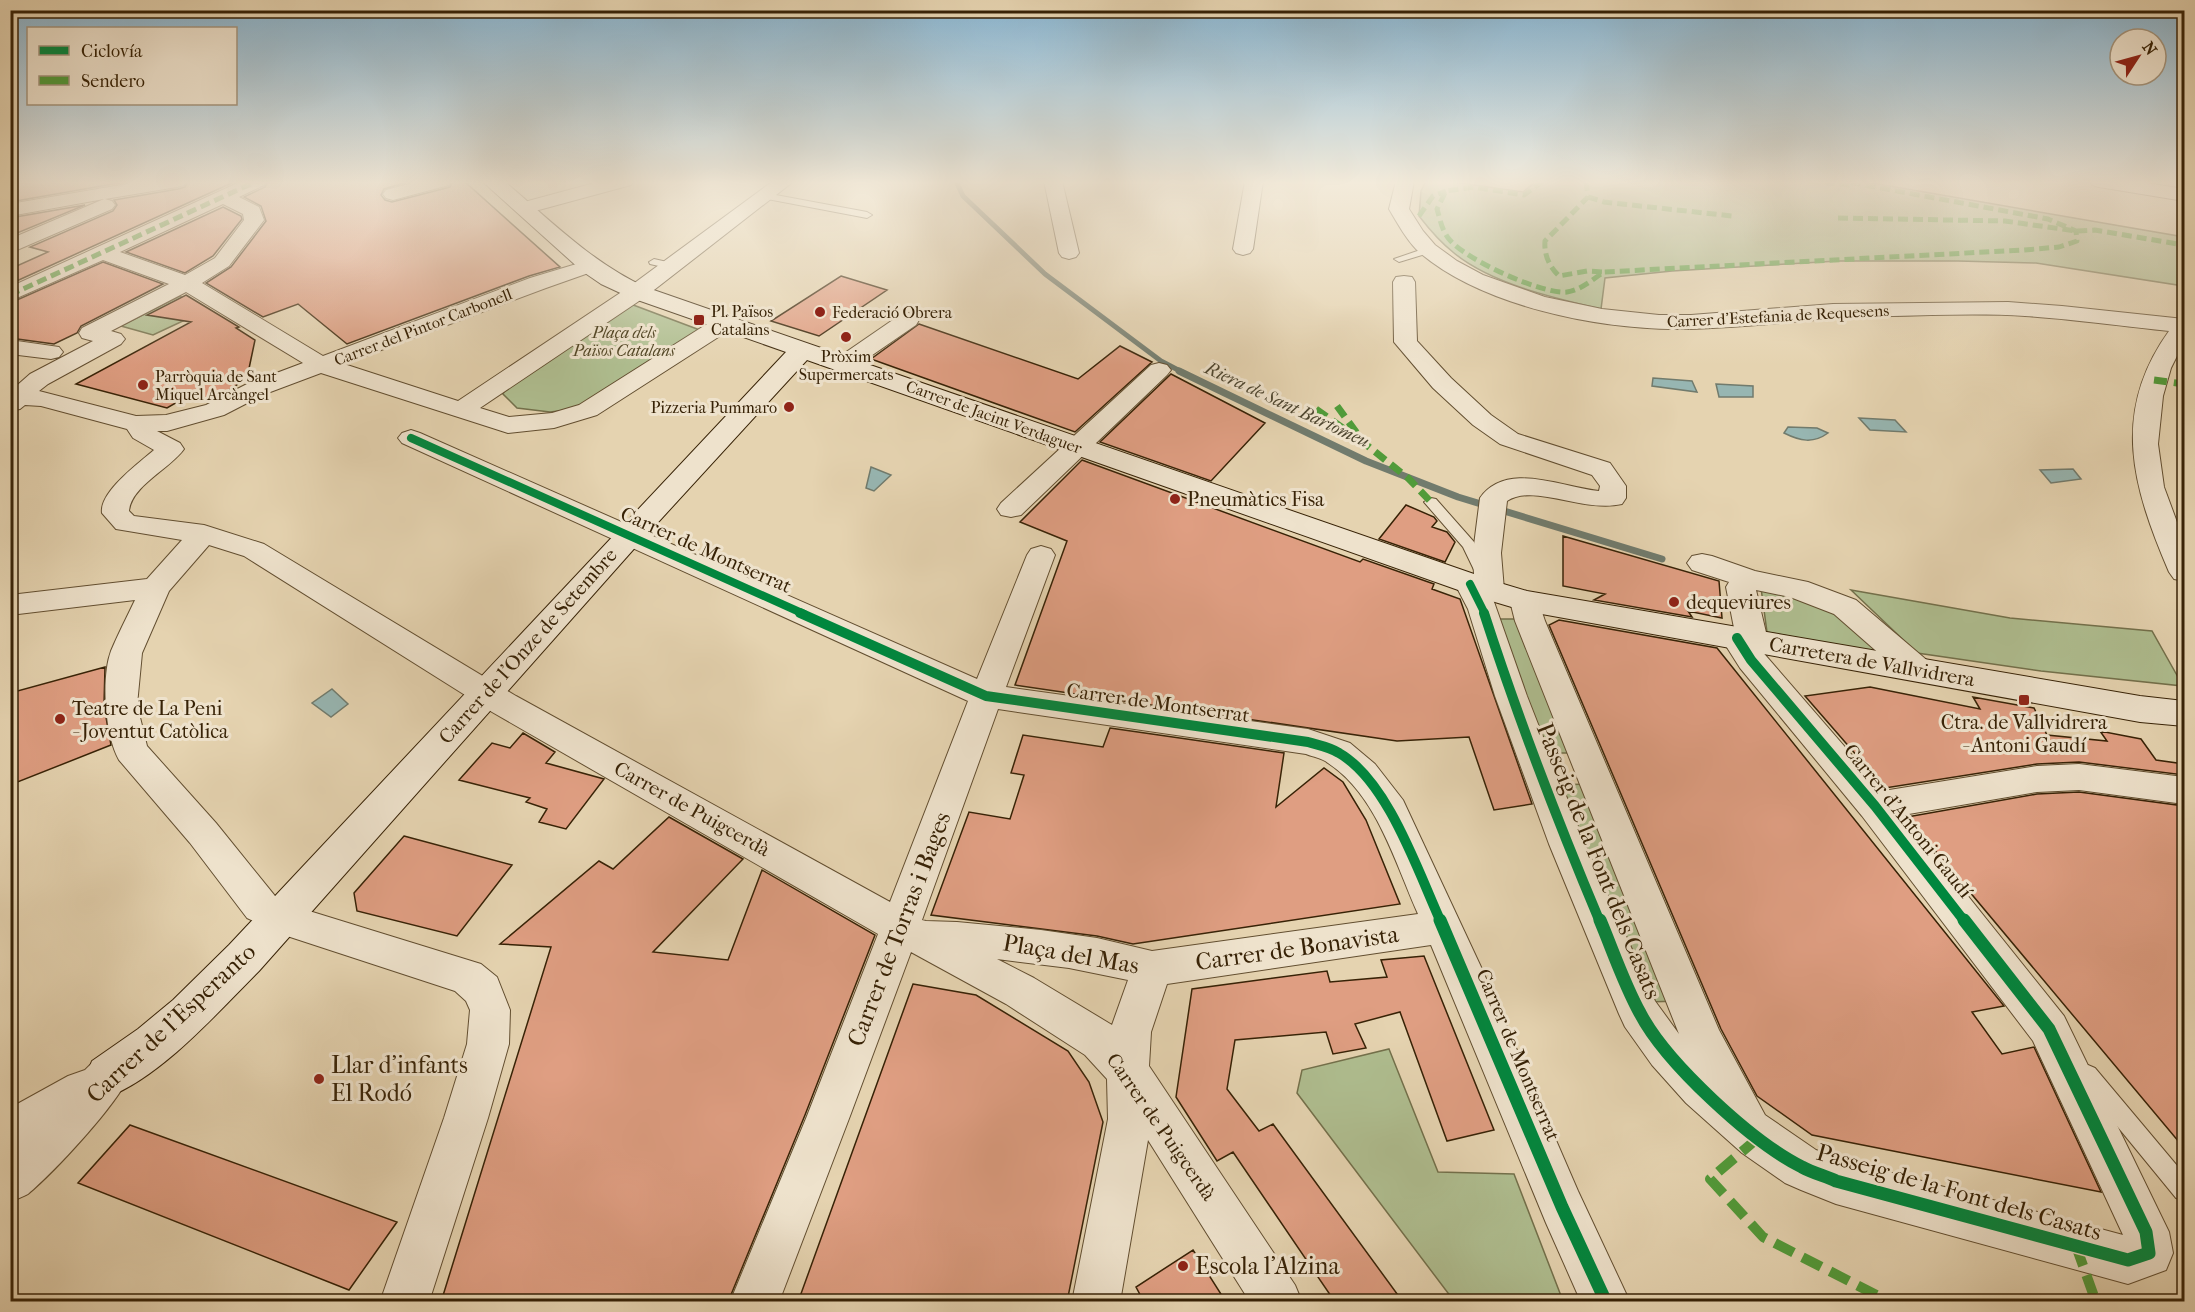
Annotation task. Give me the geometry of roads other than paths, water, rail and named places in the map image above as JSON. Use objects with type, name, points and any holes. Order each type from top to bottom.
[{"type":"main road","name":"Carrer de Jacint Verdaguer","points":[[563,242],[609,279],[637,292],[1525,601]]},
{"type":"main road","name":"Carrer de l'Onze de Setembre","points":[[281,918],[802,350]]},
{"type":"main road","name":"Carretera de Vallvidrera","points":[[1525,601],[2140,709],[2184,714]]},
{"type":"main road","points":[[2140,709],[2164,705],[2184,697]]},
{"type":"main road","name":"Carrer de l'Esperanto","points":[[108,1076],[154,1043],[188,1014],[281,918]]},
{"type":"street","points":[[10,295],[127,242]]},
{"type":"street","points":[[20,391],[21,372],[51,352],[187,283],[222,262],[237,242]]},
{"type":"street","points":[[461,410],[637,292],[663,264],[696,242]]},
{"type":"street","points":[[1067,242],[1069,253]]},
{"type":"street","points":[[1243,249],[1244,242]]},
{"type":"street","name":"Carrer d'Estefania de Requesens","points":[[1421,242],[1453,267],[1497,288],[1546,304],[1601,316],[1659,322],[1715,321],[1863,309],[2022,309],[2184,326]]},
{"type":"street","points":[[104,253],[187,283],[222,302],[312,360],[508,425],[554,420],[588,410],[726,322]]},
{"type":"street","name":"Carrer del Pintor Carbonell","points":[[136,424],[168,423],[215,410],[312,360],[590,266]]},
{"type":"street","points":[[1402,271],[1406,342],[1442,383],[1482,420],[1509,439],[1601,469],[1613,486],[1612,498],[1595,501],[1537,486],[1510,488],[1493,508],[1480,587]]},
{"type":"street","points":[[844,364],[908,320]]},
{"type":"street","points":[[2184,326],[2173,340],[2154,380],[2145,420],[2143,443],[2146,470],[2155,506],[2184,572]]},
{"type":"street","points":[[20,391],[113,339],[90,333]]},
{"type":"street","points":[[10,347],[51,352]]},
{"type":"street","points":[[1011,509],[1159,370]]},
{"type":"street","points":[[20,391],[136,424]]},
{"type":"street","name":"Carrer de Puigcerdà","points":[[136,424],[142,433],[171,449],[128,487],[117,502],[115,510],[117,516],[126,523],[204,534],[254,550],[486,693],[910,932],[1020,991],[1100,1041],[1128,1071],[1278,1302]]},
{"type":"street","name":"Carrer de Montserrat","points":[[411,438],[986,696],[1308,742],[1338,753],[1363,773],[1390,810],[1461,967],[1562,1207],[1606,1302]]},
{"type":"street","points":[[204,534],[156,588],[126,653],[121,705],[131,751],[203,833],[261,907],[281,918],[467,977],[483,990],[490,1010],[488,1044],[466,1118],[404,1302]]},
{"type":"street","name":"Carrer de Torras i Bages","points":[[754,1302],[910,932],[986,696],[1041,555]]},
{"type":"street","points":[[1702,563],[1750,579],[1797,589],[1845,607],[1918,670]]},
{"type":"street","points":[[1745,640],[1741,587],[1750,579]]},
{"type":"street","name":"Passeig de la Font dels Casats","points":[[1480,587],[1484,609],[1511,696],[1567,844],[1640,1014],[1667,1051],[1701,1089],[1758,1138],[1801,1167],[1836,1181],[2128,1260],[2149,1253],[2146,1232],[2049,1029]]},
{"type":"street","points":[[10,605],[156,588]]},
{"type":"street","name":"Passeig de la Font dels Casats","points":[[1525,601],[1530,621],[1618,841],[1698,1027],[1738,1108],[1758,1138]]},
{"type":"street","name":"Carrer d'Antoni Gaudí","points":[[1745,640],[1751,660],[1875,806],[2049,1029]]},
{"type":"street","name":"Passeig de la Font dels Casats","points":[[1538,766],[1589,765]]},
{"type":"street","points":[[1875,806],[2037,779],[2069,777],[2184,790]]},
{"type":"street","name":"Carrer de Bonavista","points":[[1152,969],[1442,927]]},
{"type":"street","name":"Plaça del Mas","points":[[910,932],[1011,942],[1119,959],[1152,969],[1130,1032],[1128,1071],[1130,1119],[1095,1302]]},
{"type":"street","points":[[1640,1014],[1673,1025],[1698,1027]]},
{"type":"street","points":[[10,1133],[108,1076]]},
{"type":"street","name":"Carrer de l'Esperanto","points":[[10,1179],[58,1132],[108,1076]]},
{"type":"lane","points":[[1402,271],[1429,250]]},
{"type":"lane","points":[[1431,502],[1469,545],[1480,587]]},
{"type":"lane","name":"Carrer d'Antoni Gaudí","points":[[2049,1029],[2184,1190]]},
{"type":"water","points":[[1653,378],[1692,381],[1697,392],[1652,386]]},
{"type":"water","points":[[1716,384],[1753,386],[1753,397],[1719,397]]},
{"type":"water","points":[[1859,418],[1895,420],[1906,432],[1870,430]]},
{"type":"water","points":[[1788,427],[1817,428],[1828,433],[1817,439],[1801,439],[1784,433]]},
{"type":"water","points":[[871,467],[891,475],[874,491],[866,488]]},
{"type":"water","points":[[2073,469],[2081,479],[2051,483],[2040,470]]},
{"type":"water","points":[[332,689],[348,704],[331,717],[312,703]]},
{"type":"waterway","name":"Riera de Sant Bartomeu","points":[[1012,242],[1045,274],[1161,361],[1182,372]]},
{"type":"waterway","name":"Riera de Sant Bartomeu","points":[[1179,371],[1366,461],[1458,497],[1662,559]]},
{"type":"place","name":"Federació Obrera","points":[[820,312]]},
{"type":"place","name":"Pl. Països Catalans","points":[[699,320]]},
{"type":"place","name":"Pròxim Supermercats","points":[[846,337]]},
{"type":"place","name":"Parròquia de Sant Miquel Arcàngel","points":[[143,385]]},
{"type":"place","name":"Pizzeria Pummaro","points":[[789,407]]},
{"type":"place","name":"Pneumàtics Fisa","points":[[1175,499]]},
{"type":"place","name":"dequeviures","points":[[1674,602]]},
{"type":"place","name":"Ctra. de Vallvidrera - Antoni Gaudí","points":[[2024,700]]},
{"type":"place","name":"Teatre de La Peni - Joventut Catòlica","points":[[60,719]]},
{"type":"place","name":"Llar d'infants El Rodó","points":[[319,1079]]},
{"type":"place","name":"Escola l'Alzina","points":[[1183,1266]]},
{"type":"park label","name":"Plaça dels Països Catalans","points":[[624,341]]}]
